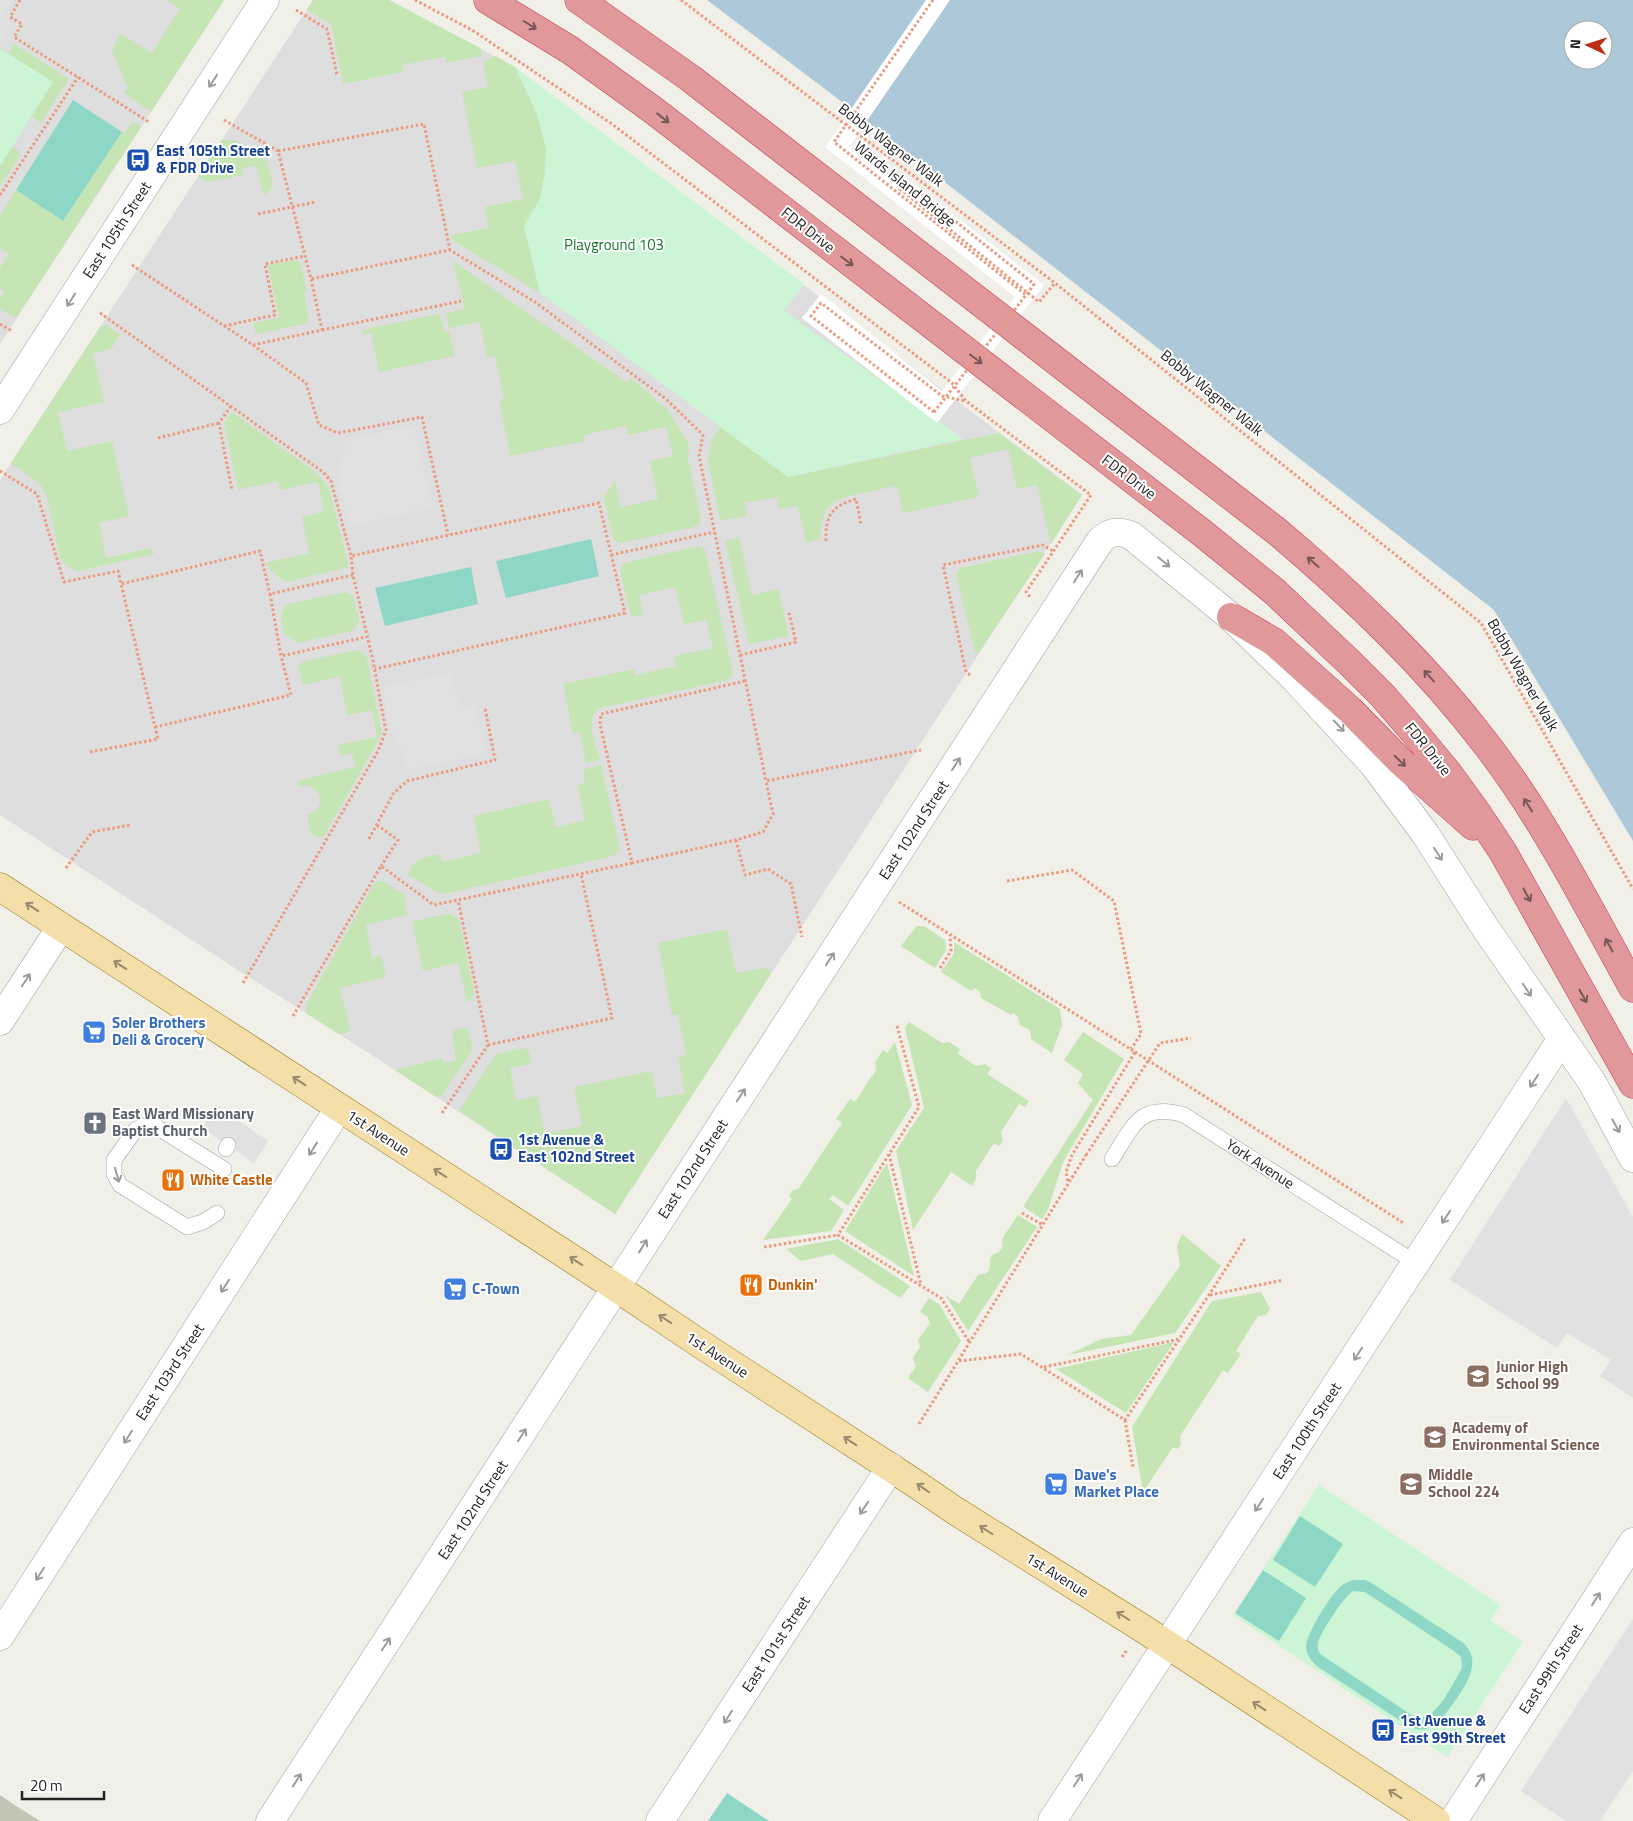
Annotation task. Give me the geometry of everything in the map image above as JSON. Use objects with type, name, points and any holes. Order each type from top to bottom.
[{"type":"highway","name":"FDR Drive","points":[[488,0],[570,50],[653,110],[1159,500],[1275,592],[1383,696],[1448,773],[1503,852],[1633,1084]]},
{"type":"highway","points":[[579,0],[690,78],[1248,508],[1279,532],[1351,596],[1387,631],[1458,708],[1516,785],[1633,988]]},
{"type":"highway","points":[[1231,616],[1274,642],[1342,703],[1399,760],[1503,852]]},
{"type":"main road","name":"1st Avenue","points":[[0,887],[618,1288],[954,1510],[1166,1644],[1436,1821]]},
{"type":"street","name":"East 105th Street","points":[[0,410],[265,0]]},
{"type":"street","name":"East 102nd Street","points":[[270,1821],[618,1288],[1100,541],[1107,534],[1116,532],[1132,536],[1231,616]]},
{"type":"street","points":[[1231,616],[1295,679],[1374,765],[1426,835],[1484,926],[1561,1040],[1592,1082],[1633,1158]]},
{"type":"street","points":[[0,1021],[61,927]]},
{"type":"street","name":"East 100th Street","points":[[1052,1821],[1561,1040]]},
{"type":"street","name":"East 103rd Street","points":[[0,1636],[339,1108]]},
{"type":"street","name":"East 101st Street","points":[[660,1821],[891,1467]]},
{"type":"street","name":"East 99th Street","points":[[1453,1821],[1633,1542]]},
{"type":"lane","name":"York Avenue","points":[[1112,1159],[1134,1125],[1142,1117],[1152,1112],[1168,1110],[1184,1115],[1416,1263]]},
{"type":"lane","points":[[217,1213],[203,1222],[187,1228],[120,1185],[114,1174],[114,1160],[136,1130],[145,1126],[154,1126],[224,1169]]},
{"type":"path","points":[[20,0],[10,17],[22,24],[14,37],[149,122]]},
{"type":"path","points":[[415,0],[472,30],[612,124],[952,383],[966,401],[1090,495],[1026,592]]},
{"type":"path","name":"Bobby Wagner Walk","points":[[681,0],[1055,283],[1481,623],[1633,889]]},
{"type":"path","name":"Wards Island Bridge","points":[[933,0],[834,142],[1026,295],[1034,284],[906,182],[900,189],[1039,302],[1055,283]]},
{"type":"path","points":[[296,10],[327,29],[337,75]]},
{"type":"path","points":[[0,195],[78,77]]},
{"type":"path","points":[[224,120],[278,151],[424,124],[450,250]]},
{"type":"path","points":[[278,151],[322,330]]},
{"type":"path","points":[[258,214],[315,202]]},
{"type":"path","points":[[311,279],[450,250],[543,308],[666,399],[703,435],[699,456],[773,814],[763,832],[736,840],[434,905],[381,866]]},
{"type":"path","points":[[224,326],[275,315],[265,264],[305,256]]},
{"type":"path","points":[[132,265],[253,345],[306,383],[319,425],[338,433],[422,417],[448,535]]},
{"type":"path","points":[[966,401],[942,396],[821,303],[810,316],[934,412],[1026,295]]},
{"type":"path","points":[[253,345],[461,301]]},
{"type":"path","points":[[100,313],[323,472],[331,481],[351,556],[353,576],[375,669],[386,730],[378,751],[243,983]]},
{"type":"path","points":[[0,324],[12,331]]},
{"type":"path","points":[[158,438],[219,423],[231,406]]},
{"type":"path","points":[[219,423],[232,492]]},
{"type":"path","points":[[0,471],[37,494],[64,582],[118,571],[158,739],[90,752]]},
{"type":"path","points":[[826,541],[825,527],[828,520],[837,507],[844,502],[856,499],[861,524]]},
{"type":"path","points":[[351,556],[599,503],[625,613],[375,669]]},
{"type":"path","points":[[611,555],[714,532]]},
{"type":"path","points":[[970,674],[966,672],[943,565],[1043,545],[1053,551]]},
{"type":"path","points":[[121,584],[260,551],[281,656],[291,694],[155,727]]},
{"type":"path","points":[[270,594],[353,576]]},
{"type":"path","points":[[740,655],[796,642],[789,613]]},
{"type":"path","points":[[281,656],[366,637]]},
{"type":"path","points":[[632,863],[600,724],[602,714],[745,681]]},
{"type":"path","points":[[369,839],[393,794],[407,781],[495,760],[485,708]]},
{"type":"path","points":[[766,781],[921,750]]},
{"type":"path","points":[[66,868],[92,832],[130,824]]},
{"type":"path","points":[[293,1016],[398,840],[376,825]]},
{"type":"path","points":[[736,840],[745,875],[768,869],[790,884],[802,936]]},
{"type":"path","points":[[1006,881],[1072,870],[1114,901],[1141,1034],[1072,1155],[1066,1172],[1068,1183]]},
{"type":"path","points":[[442,1113],[488,1045],[612,1018],[581,874]]},
{"type":"path","points":[[458,900],[488,1045]]},
{"type":"path","points":[[899,902],[1405,1224]]},
{"type":"path","points":[[940,968],[950,952],[950,934]]},
{"type":"path","points":[[838,1235],[919,1107],[896,1026]]},
{"type":"path","points":[[919,1424],[1068,1183],[1160,1043],[1190,1038]]},
{"type":"path","points":[[889,1154],[921,1286]]},
{"type":"path","points":[[1022,1213],[1043,1225]]},
{"type":"path","points":[[764,1248],[838,1235],[940,1298],[970,1343]]},
{"type":"path","points":[[1133,1467],[1125,1420],[1246,1237]]},
{"type":"path","points":[[1209,1295],[1283,1280]]},
{"type":"path","points":[[1044,1367],[1180,1338]]},
{"type":"path","points":[[959,1361],[1021,1354],[1125,1420]]},
{"type":"shaded area","points":[[0,0],[224,0],[0,344]]},
{"type":"shaded area","points":[[0,0],[13,0],[4,16],[12,22],[0,40]]},
{"type":"shaded area","points":[[313,0],[389,0],[515,67],[1082,495],[615,1214],[0,815],[0,480]]},
{"type":"shaded area","points":[[707,0],[1633,0],[1633,841],[1494,610],[833,95]]},
{"type":"shaded area","points":[[73,100],[122,132],[63,221],[16,190]]},
{"type":"shaded area","points":[[413,426],[433,508],[350,526],[337,481],[345,447],[344,440]]},
{"type":"shaded area","points":[[591,539],[599,576],[506,598],[496,561]]},
{"type":"shaded area","points":[[471,567],[478,604],[385,626],[375,588]]},
{"type":"shaded area","points":[[452,673],[459,705],[465,708],[476,705],[485,754],[409,770],[390,728],[382,687]]},
{"type":"shaded area","points":[[1566,1098],[1633,1217],[1633,1398],[1600,1376],[1611,1360],[1567,1333],[1557,1348],[1450,1280]]},
{"type":"shaded area","points":[[216,1105],[268,1141],[254,1163],[202,1128]]},
{"type":"shaded area","points":[[1300,1516],[1343,1544],[1315,1587],[1273,1560]]},
{"type":"shaded area","points":[[1263,1570],[1306,1598],[1279,1641],[1235,1613]]},
{"type":"shaded area","points":[[1352,1580],[1370,1582],[1462,1642],[1469,1651],[1472,1660],[1467,1681],[1442,1719],[1435,1725],[1427,1729],[1414,1729],[1410,1727],[1318,1667],[1309,1656],[1306,1647],[1307,1641],[1319,1616],[1330,1598],[1340,1587]],"holes":[[[1353,1591],[1365,1592],[1461,1657],[1462,1667],[1447,1695],[1435,1710],[1428,1715],[1421,1718],[1413,1716],[1320,1654],[1318,1650],[1320,1638],[1339,1607]]]},
{"type":"shaded area","points":[[1633,1619],[1633,1771],[1600,1821],[1566,1821],[1521,1791]]},
{"type":"shaded area","points":[[727,1793],[769,1821],[708,1821]]},
{"type":"shaded area","points":[[0,1795],[16,1806],[40,1821],[0,1821]]},
{"type":"green space","points":[[167,0],[224,0],[151,112],[124,93],[128,88],[112,51],[120,33],[152,53],[180,9]]},
{"type":"green space","points":[[313,0],[389,0],[480,48],[482,56],[446,63],[445,57],[402,65],[403,72],[343,84],[331,24],[307,10]]},
{"type":"green space","points":[[14,44],[68,78],[41,123],[31,116],[53,82],[8,54]]},
{"type":"green space","points":[[1,49],[53,82],[0,166],[0,51]]},
{"type":"green space","points":[[495,56],[515,67],[537,114],[546,149],[545,172],[540,199],[524,226],[540,293],[452,240],[451,235],[489,228],[485,207],[523,199],[515,161],[477,168],[462,92],[488,87],[483,62]]},
{"type":"green space","name":"Playground 103","points":[[515,67],[804,284],[784,311],[963,439],[788,477],[540,293],[524,226],[540,199],[545,172],[546,149],[537,114]]},
{"type":"green space","points":[[133,121],[141,127],[16,318],[0,309],[0,299],[4,292],[0,289],[0,268],[9,254],[0,248],[0,216],[16,190],[63,221],[122,132],[125,133]]},
{"type":"green space","points":[[222,140],[235,140],[267,161],[272,180],[271,189],[268,192],[263,194],[256,166],[242,169],[243,175],[206,182],[198,177]]},
{"type":"green space","points":[[12,147],[19,151],[20,156],[0,186],[0,166]]},
{"type":"green space","points":[[296,260],[301,264],[307,292],[304,293],[309,320],[304,324],[256,334],[253,323],[279,318],[268,265]]},
{"type":"green space","points":[[453,261],[628,383],[631,378],[669,411],[689,445],[688,459],[701,518],[699,524],[694,527],[621,543],[615,541],[612,535],[604,497],[615,481],[621,507],[658,499],[650,461],[673,456],[666,427],[628,435],[626,426],[584,435],[585,441],[510,456],[499,400],[504,399],[495,356],[487,358],[480,322],[449,328],[446,313],[465,309]]},
{"type":"green space","points":[[439,314],[444,331],[449,331],[455,356],[379,372],[371,333],[363,335],[362,330]]},
{"type":"green space","points":[[107,325],[120,335],[111,349],[93,354],[104,402],[58,412],[67,451],[112,441],[129,516],[99,523],[106,558],[152,548],[154,554],[78,571],[68,567],[60,558],[47,496],[40,484],[11,463],[100,327]]},
{"type":"green space","points":[[232,412],[318,474],[329,488],[349,567],[287,582],[270,569],[266,563],[309,553],[302,517],[324,511],[318,482],[280,490],[278,481],[238,490],[224,423]]},
{"type":"green space","points":[[720,427],[788,477],[999,433],[1082,495],[1051,544],[1037,485],[1017,489],[1008,449],[970,458],[979,497],[903,513],[897,486],[848,496],[828,507],[821,528],[820,539],[807,543],[797,506],[779,509],[777,497],[745,503],[747,516],[720,521],[708,459],[711,441]]},
{"type":"green space","points":[[739,537],[752,595],[778,589],[789,636],[749,644],[725,541]]},
{"type":"green space","points":[[698,546],[705,549],[733,673],[728,680],[600,708],[595,712],[591,725],[600,760],[586,763],[580,732],[573,734],[563,684],[634,669],[635,675],[676,666],[674,656],[713,648],[706,620],[684,624],[675,587],[639,595],[643,614],[631,617],[620,570],[624,563]]},
{"type":"green space","points":[[1039,551],[1045,554],[976,656],[956,575],[960,568]]},
{"type":"green space","points":[[345,592],[353,596],[359,620],[357,626],[351,631],[298,643],[285,635],[281,615],[288,604]]},
{"type":"green space","points":[[357,650],[363,652],[367,658],[382,734],[324,836],[318,838],[310,833],[307,815],[316,811],[321,802],[318,792],[308,785],[300,787],[298,781],[355,767],[352,753],[340,756],[338,745],[377,737],[372,710],[347,715],[340,677],[303,685],[298,665],[305,661]]},
{"type":"green space","points":[[601,765],[620,850],[614,856],[444,894],[435,891],[408,875],[413,865],[420,859],[440,854],[442,862],[481,853],[473,816],[549,799],[556,827],[585,820],[577,785],[585,783],[583,770]]},
{"type":"green space","points":[[382,881],[404,894],[407,915],[366,925],[372,958],[381,955],[386,977],[340,988],[350,1028],[348,1032],[339,1034],[306,1013],[306,1005],[375,882]]},
{"type":"green space","points":[[450,913],[459,920],[474,992],[471,1000],[467,1002],[458,963],[423,971],[412,922]]},
{"type":"green space","points":[[917,926],[924,926],[945,940],[946,950],[935,968],[901,946]]},
{"type":"green space","points":[[727,929],[736,973],[765,968],[769,969],[771,974],[615,1214],[459,1111],[497,1054],[524,1048],[529,1051],[531,1064],[510,1068],[516,1100],[537,1096],[545,1134],[582,1126],[574,1087],[652,1071],[657,1098],[685,1093],[678,1057],[686,1055],[678,1015],[672,1015],[658,943]]},
{"type":"green space","points":[[954,942],[1060,1009],[1062,1025],[1052,1053],[1031,1039],[1030,1030],[1020,1025],[1018,1017],[1014,1013],[1011,1015],[981,998],[980,992],[975,988],[971,991],[941,972],[954,953]]},
{"type":"green space","points":[[909,1022],[942,1043],[949,1042],[960,1049],[958,1054],[976,1066],[985,1064],[991,1068],[987,1074],[1029,1101],[1025,1107],[1019,1104],[1001,1132],[1003,1141],[999,1146],[994,1143],[976,1171],[976,1179],[972,1186],[951,1172],[913,1230],[896,1151],[924,1108],[905,1028]]},
{"type":"green space","points":[[462,1028],[467,1029],[470,1035],[472,1048],[470,1054],[442,1095],[436,1097],[395,1070],[442,1058],[444,1063],[456,1061],[452,1031]]},
{"type":"green space","points":[[1083,1032],[1124,1059],[1063,1162],[1048,1210],[1042,1219],[1025,1208],[1024,1205],[1093,1100],[1078,1083],[1083,1074],[1064,1060]]},
{"type":"green space","points":[[895,1042],[912,1105],[848,1206],[833,1195],[829,1199],[844,1210],[831,1231],[763,1240],[792,1199],[789,1196],[792,1191],[799,1188],[842,1123],[836,1119],[850,1099],[855,1102],[876,1070],[875,1062],[883,1050],[887,1053]]},
{"type":"green space","points":[[887,1163],[914,1276],[845,1231]]},
{"type":"green space","points":[[1018,1215],[1037,1227],[968,1331],[945,1295],[959,1304],[978,1275],[987,1273],[990,1266],[990,1258],[1002,1248],[1003,1237]]},
{"type":"green space","points":[[1182,1234],[1221,1266],[1175,1333],[1068,1355],[1101,1339],[1131,1335],[1180,1266],[1177,1246]]},
{"type":"green space","points":[[838,1239],[910,1286],[900,1298],[833,1254],[801,1261],[786,1249]]},
{"type":"green space","points":[[1261,1292],[1270,1309],[1266,1315],[1258,1316],[1236,1351],[1241,1354],[1228,1373],[1223,1370],[1180,1436],[1181,1445],[1177,1449],[1173,1447],[1147,1486],[1147,1491],[1143,1492],[1132,1427],[1212,1301]]},
{"type":"green space","points":[[929,1298],[939,1304],[961,1341],[928,1392],[908,1378],[916,1366],[913,1358],[920,1347],[918,1340],[930,1323],[927,1316],[920,1312]]},
{"type":"green space","points":[[1174,1342],[1126,1413],[1056,1369]]},
{"type":"green space","points":[[1319,1485],[1500,1605],[1490,1620],[1523,1642],[1447,1757],[1233,1615]]},
{"type":"pier","points":[[926,0],[950,0],[849,147],[898,186],[905,177],[1044,285],[937,423],[802,318],[821,294],[942,391],[1015,297],[825,147]]},
{"type":"place","name":"East 105th Street & FDR Drive","points":[[138,160]]},
{"type":"place","name":"Soler Brothers Deli & Grocery","points":[[94,1032]]},
{"type":"place","name":"East Ward Missionary Baptist Church","points":[[95,1123]]},
{"type":"place","name":"1st Avenue & East 102nd Street","points":[[501,1149]]},
{"type":"place","name":"White Castle","points":[[173,1180]]},
{"type":"place","name":"Dunkin'","points":[[751,1285]]},
{"type":"place","name":"C-Town","points":[[455,1289]]},
{"type":"place","name":"Junior High School 99","points":[[1478,1376]]},
{"type":"place","name":"Academy of Environmental Science","points":[[1435,1437]]},
{"type":"place","name":"Dave's Market Place","points":[[1056,1484]]},
{"type":"place","name":"Middle School 224","points":[[1411,1484]]},
{"type":"place","name":"1st Avenue & East 99th Street","points":[[1383,1730]]}]
